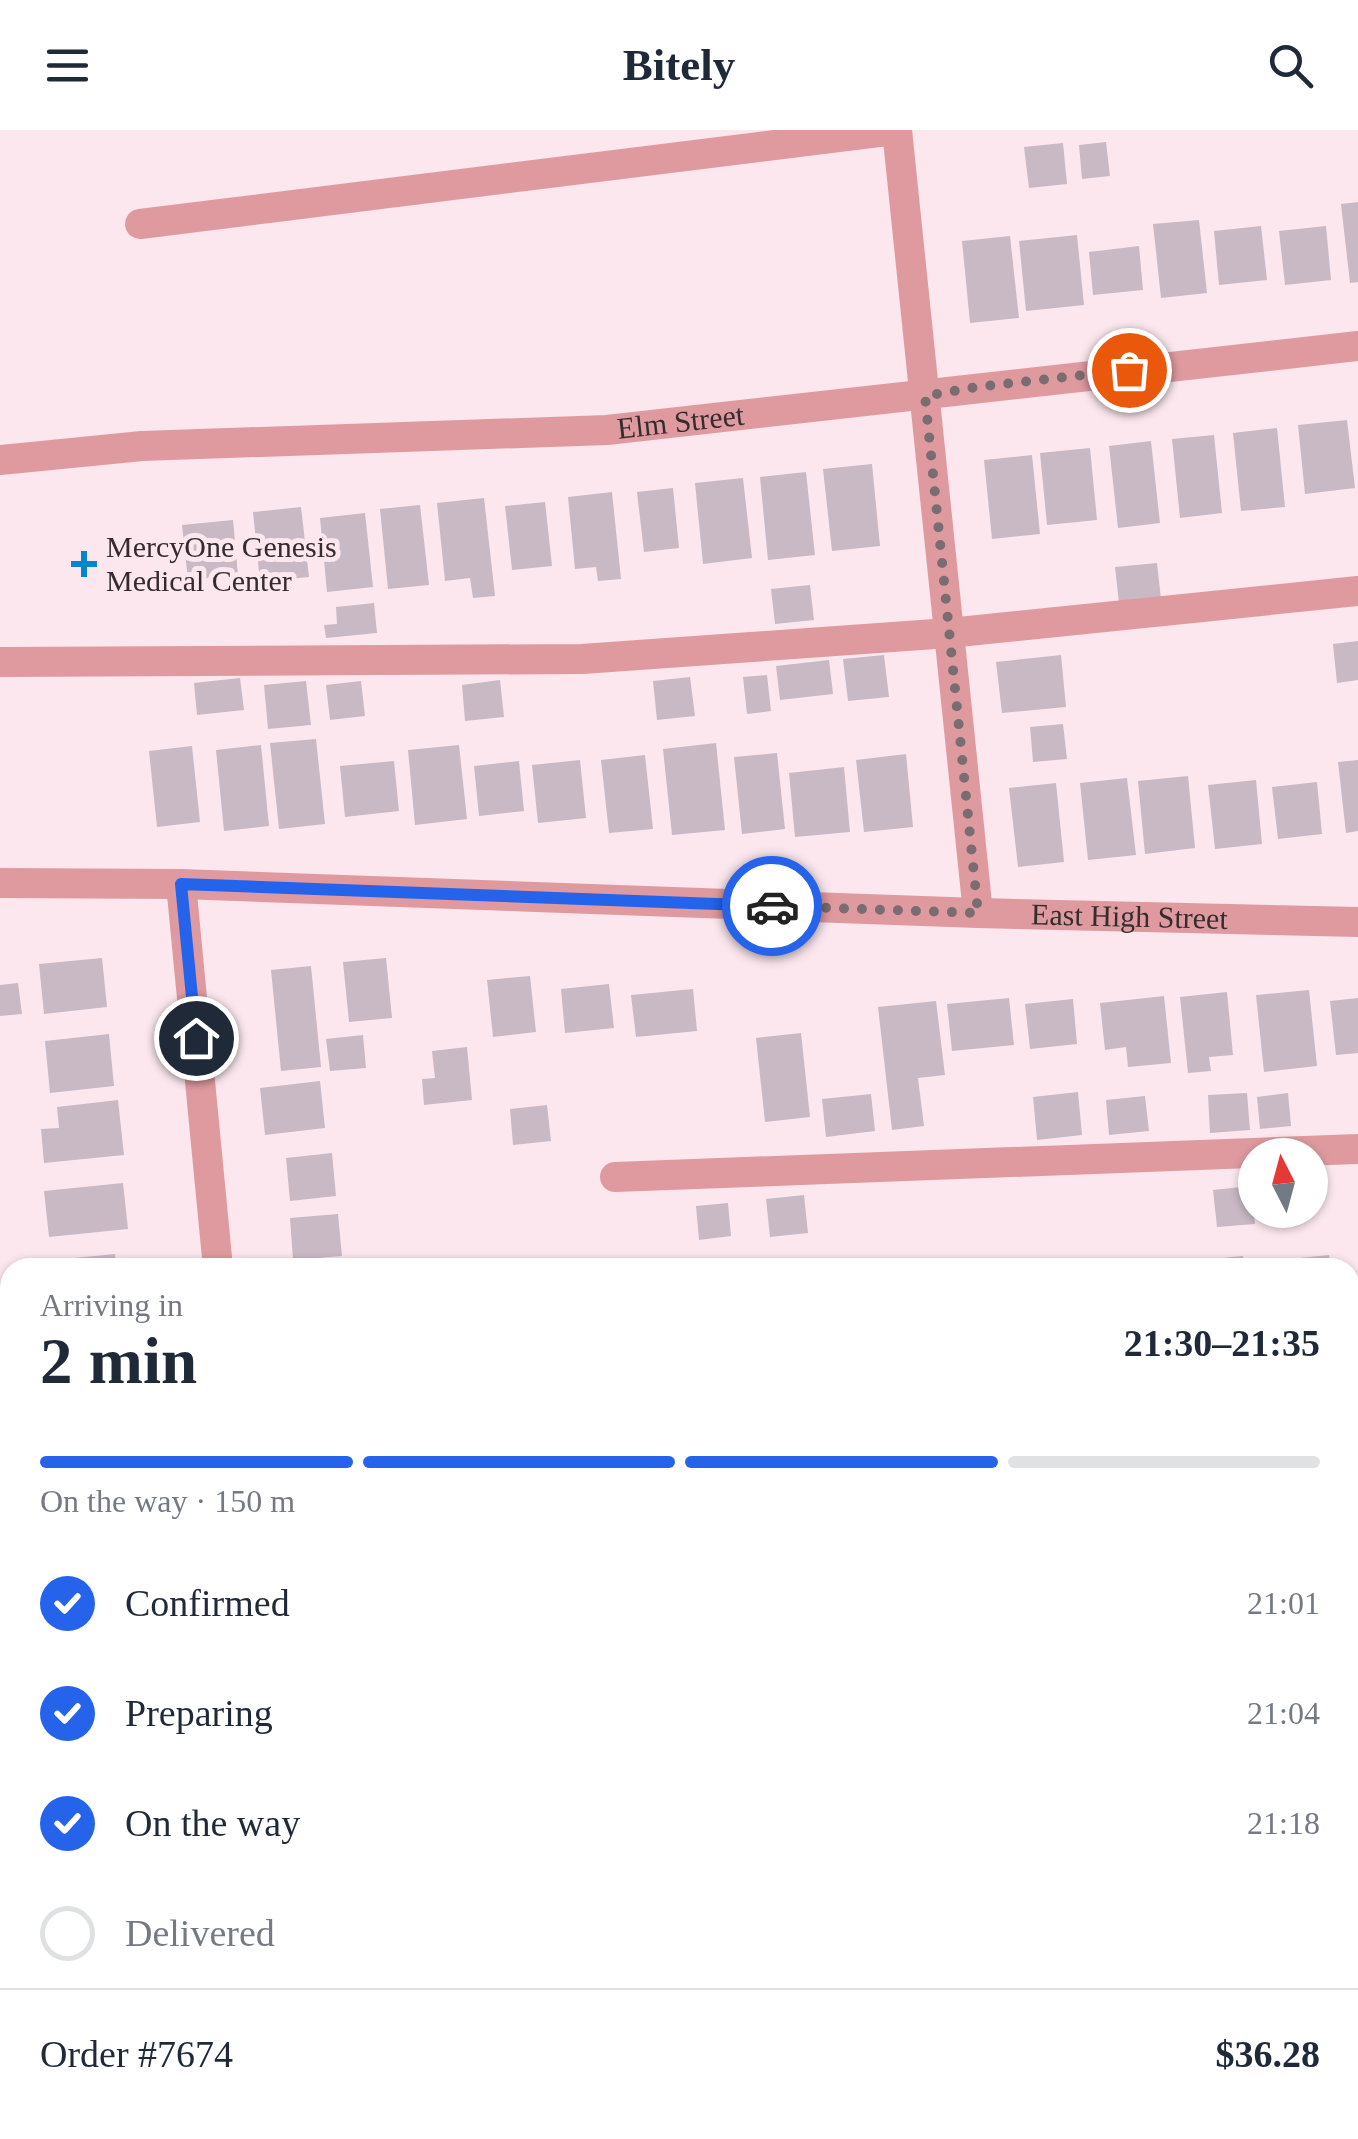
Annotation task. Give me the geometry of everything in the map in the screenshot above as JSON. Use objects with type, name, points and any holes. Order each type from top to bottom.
[{"type":"street","points":[[140,224],[896,130],[978,913]]},
{"type":"street","name":"Elm Street","points":[[0,460],[142,446],[607,430],[1358,346]]},
{"type":"street","points":[[0,662],[582,659],[949,633],[1358,592]]},
{"type":"street","name":"East High Street","points":[[0,884],[181,884],[978,913],[1358,922]]},
{"type":"street","points":[[181,884],[217,1258]]},
{"type":"street","points":[[615,1177],[1358,1148]]},
{"type":"building","points":[[1106,142],[1110,176],[1082,179],[1079,145]]},
{"type":"building","points":[[1063,143],[1067,184],[1029,188],[1024,147]]},
{"type":"building","points":[[1358,202],[1358,282],[1350,283],[1341,204]]},
{"type":"building","points":[[1199,220],[1207,293],[1161,298],[1153,224]]},
{"type":"building","points":[[1261,226],[1267,280],[1219,285],[1214,231]]},
{"type":"building","points":[[1326,226],[1331,280],[1285,285],[1279,231]]},
{"type":"building","points":[[1077,235],[1084,305],[1026,311],[1019,241]]},
{"type":"building","points":[[1010,236],[1019,318],[970,323],[962,241]]},
{"type":"building","points":[[1139,246],[1143,290],[1093,295],[1089,252]]},
{"type":"building","points":[[1347,420],[1355,488],[1305,494],[1298,425]]},
{"type":"building","points":[[1277,428],[1285,507],[1241,511],[1233,433]]},
{"type":"building","points":[[1214,435],[1222,513],[1180,518],[1172,439]]},
{"type":"building","points":[[1151,441],[1160,523],[1118,528],[1109,446]]},
{"type":"building","points":[[1090,448],[1097,520],[1047,525],[1040,453]]},
{"type":"building","points":[[1032,455],[1040,534],[992,539],[984,460]]},
{"type":"building","points":[[872,464],[880,546],[832,551],[823,469]]},
{"type":"building","points":[[806,472],[815,555],[768,560],[760,477]]},
{"type":"building","points":[[743,478],[752,558],[703,564],[695,483]]},
{"type":"building","points":[[673,488],[679,548],[644,552],[637,492]]},
{"type":"building","points":[[612,492],[621,579],[598,581],[596,567],[575,569],[568,497]]},
{"type":"building","points":[[484,498],[495,596],[473,598],[470,578],[445,581],[437,503]]},
{"type":"building","points":[[545,502],[552,566],[512,570],[505,506]]},
{"type":"building","points":[[420,505],[429,585],[388,589],[380,509]]},
{"type":"building","points":[[301,507],[309,577],[260,582],[253,512]]},
{"type":"building","points":[[365,513],[373,587],[327,592],[320,518]]},
{"type":"building","points":[[233,520],[238,575],[188,580],[182,525]]},
{"type":"building","points":[[1157,563],[1161,599],[1119,603],[1115,567]]},
{"type":"building","points":[[810,585],[814,620],[775,624],[771,589]]},
{"type":"building","points":[[374,603],[377,633],[326,638],[324,625],[337,624],[336,607]]},
{"type":"building","points":[[1358,641],[1358,680],[1337,683],[1333,644]]},
{"type":"building","points":[[884,655],[889,697],[848,701],[843,659]]},
{"type":"building","points":[[1061,655],[1066,707],[1002,713],[996,662]]},
{"type":"building","points":[[829,660],[833,694],[780,700],[776,666]]},
{"type":"building","points":[[767,675],[771,711],[747,714],[743,677]]},
{"type":"building","points":[[690,677],[695,716],[657,720],[653,681]]},
{"type":"building","points":[[240,678],[244,710],[197,715],[194,683]]},
{"type":"building","points":[[500,680],[504,717],[465,721],[462,685]]},
{"type":"building","points":[[306,681],[311,725],[268,729],[264,685]]},
{"type":"building","points":[[361,681],[365,716],[330,720],[326,685]]},
{"type":"building","points":[[1063,724],[1067,759],[1033,762],[1030,727]]},
{"type":"building","points":[[316,739],[325,824],[279,829],[270,743]]},
{"type":"building","points":[[716,743],[725,830],[672,835],[663,749]]},
{"type":"building","points":[[261,745],[269,826],[224,831],[216,750]]},
{"type":"building","points":[[459,745],[467,819],[415,825],[408,750]]},
{"type":"building","points":[[192,746],[200,822],[157,827],[149,751]]},
{"type":"building","points":[[777,753],[785,829],[742,834],[734,757]]},
{"type":"building","points":[[906,754],[913,827],[864,832],[856,760]]},
{"type":"building","points":[[645,755],[653,829],[609,833],[601,760]]},
{"type":"building","points":[[580,760],[586,818],[538,823],[532,765]]},
{"type":"building","points":[[1358,760],[1358,831],[1346,833],[1338,762]]},
{"type":"building","points":[[394,761],[399,811],[345,817],[340,766]]},
{"type":"building","points":[[519,761],[524,811],[479,816],[474,766]]},
{"type":"building","points":[[844,767],[850,832],[795,837],[789,773]]},
{"type":"building","points":[[1188,776],[1195,848],[1145,854],[1138,781]]},
{"type":"building","points":[[1127,778],[1136,855],[1088,860],[1080,783]]},
{"type":"building","points":[[1256,780],[1262,844],[1215,849],[1208,785]]},
{"type":"building","points":[[1317,782],[1322,834],[1278,839],[1272,787]]},
{"type":"building","points":[[1056,783],[1064,862],[1018,867],[1009,788]]},
{"type":"building","points":[[102,958],[107,1007],[44,1014],[39,964]]},
{"type":"building","points":[[386,958],[392,1018],[349,1022],[343,962]]},
{"type":"building","points":[[311,966],[321,1067],[281,1071],[271,970]]},
{"type":"building","points":[[530,976],[536,1032],[493,1037],[487,980]]},
{"type":"building","points":[[18,983],[22,1014],[0,1016],[0,985]]},
{"type":"building","points":[[609,984],[614,1028],[565,1033],[561,989]]},
{"type":"building","points":[[693,989],[697,1031],[636,1037],[631,995]]},
{"type":"building","points":[[1309,990],[1317,1066],[1264,1072],[1256,995]]},
{"type":"building","points":[[1227,992],[1233,1055],[1209,1057],[1211,1071],[1188,1073],[1180,997]]},
{"type":"building","points":[[1164,996],[1171,1063],[1128,1067],[1126,1047],[1105,1050],[1100,1003]]},
{"type":"building","points":[[1009,998],[1014,1045],[952,1051],[947,1004]]},
{"type":"building","points":[[1358,998],[1358,1053],[1336,1055],[1330,1001]]},
{"type":"building","points":[[1073,999],[1077,1044],[1030,1049],[1025,1004]]},
{"type":"building","points":[[936,1001],[945,1075],[918,1078],[924,1126],[892,1130],[878,1007]]},
{"type":"building","points":[[801,1033],[810,1117],[765,1122],[756,1038]]},
{"type":"building","points":[[109,1034],[114,1086],[50,1093],[45,1041]]},
{"type":"building","points":[[363,1035],[366,1068],[330,1071],[326,1039]]},
{"type":"building","points":[[467,1047],[472,1100],[424,1105],[422,1079],[435,1078],[432,1051]]},
{"type":"building","points":[[320,1081],[325,1128],[265,1135],[260,1088]]},
{"type":"building","points":[[1078,1092],[1082,1135],[1037,1140],[1033,1097]]},
{"type":"building","points":[[1247,1093],[1250,1130],[1210,1133],[1208,1095]]},
{"type":"building","points":[[1288,1093],[1291,1126],[1260,1129],[1257,1097]]},
{"type":"building","points":[[871,1094],[875,1131],[826,1137],[822,1099]]},
{"type":"building","points":[[1145,1096],[1149,1131],[1109,1135],[1106,1100]]},
{"type":"building","points":[[118,1100],[124,1155],[44,1163],[41,1129],[59,1128],[57,1107]]},
{"type":"building","points":[[547,1105],[551,1141],[513,1145],[510,1109]]},
{"type":"building","points":[[332,1153],[336,1196],[290,1201],[286,1158]]},
{"type":"building","points":[[123,1183],[128,1229],[49,1237],[44,1191]]},
{"type":"building","points":[[1238,1187],[1238,1225],[1217,1227],[1213,1190]]},
{"type":"building","points":[[804,1195],[808,1233],[770,1237],[766,1199]]},
{"type":"building","points":[[728,1203],[731,1236],[699,1240],[696,1206]]},
{"type":"building","points":[[338,1214],[342,1256],[293,1258],[290,1218]]},
{"type":"building","points":[[115,1254],[115,1258],[74,1258]]},
{"type":"way so far","points":[[772,906],[978,913],[925,396],[1129,370]]},
{"type":"place","name":"MercyOne Genesis Medical Center","points":[[84,564]]},
{"type":"route","points":[[196,1038],[181,884],[772,906]]}]
